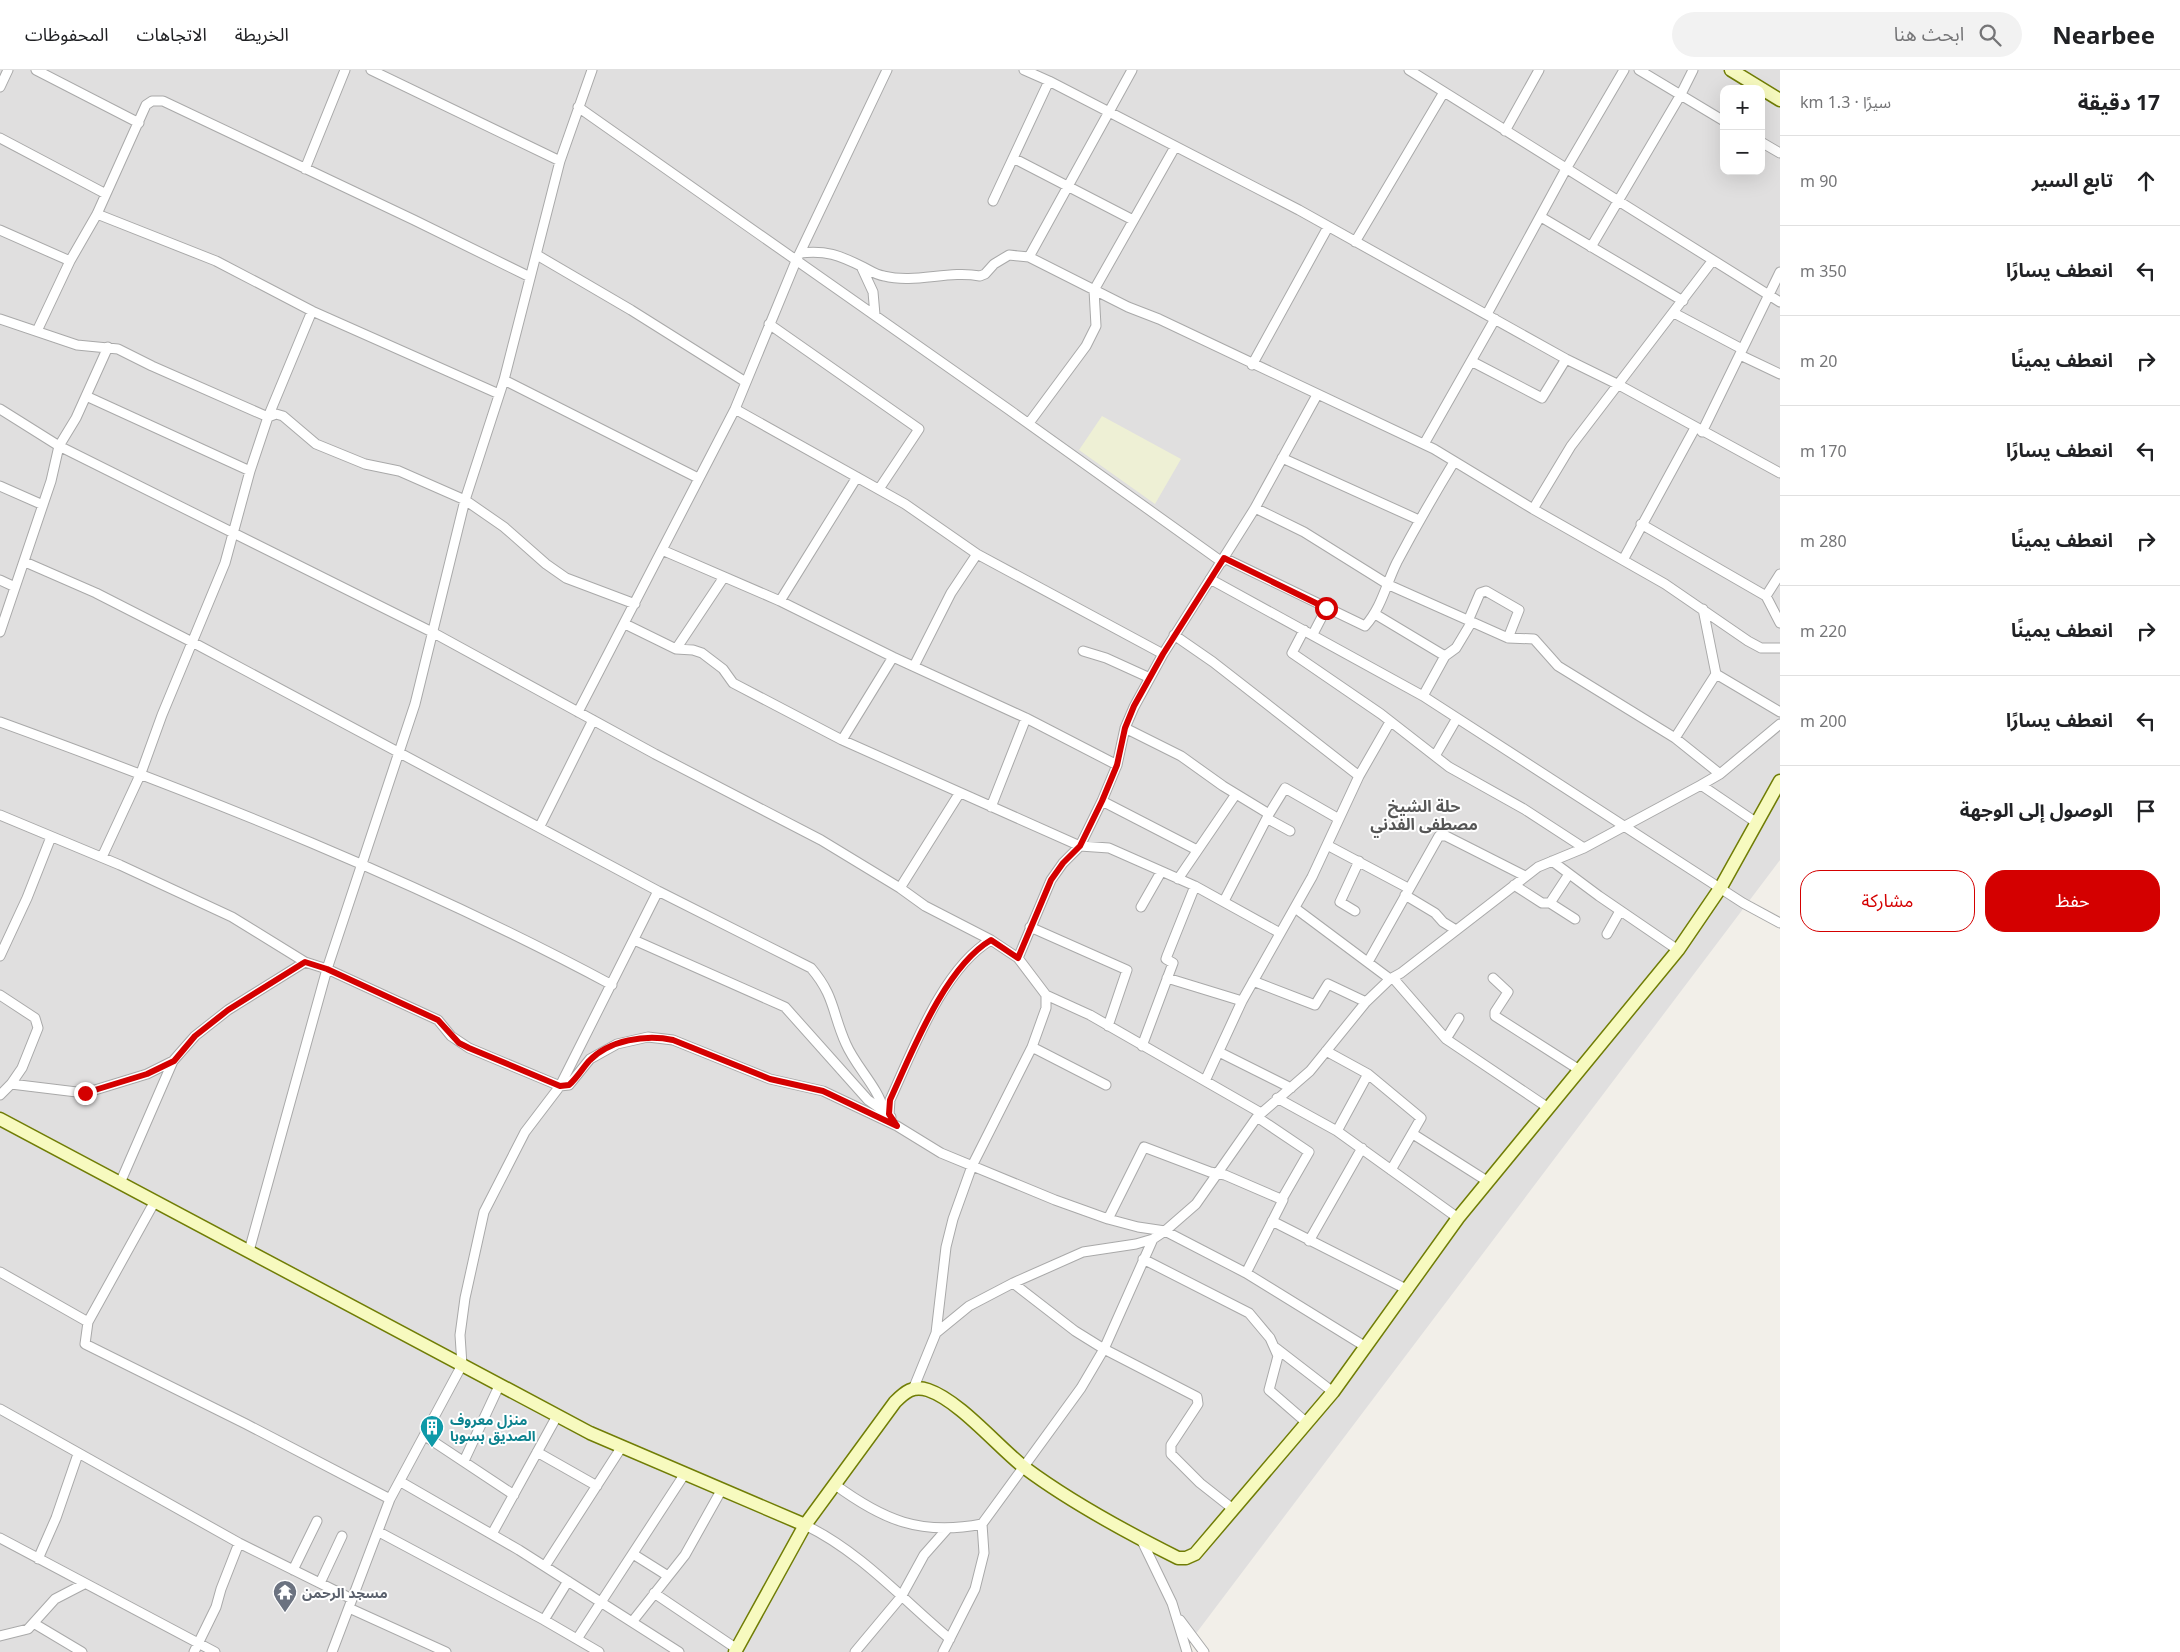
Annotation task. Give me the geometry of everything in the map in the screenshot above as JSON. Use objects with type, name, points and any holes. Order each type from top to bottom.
[{"type":"street","points":[[0,87],[8,70]]},
{"type":"street","points":[[36,70],[139,123]]},
{"type":"street","points":[[305,169],[345,70]]},
{"type":"street","points":[[371,70],[560,161]]},
{"type":"street","points":[[249,1251],[327,969],[400,752],[403,734],[420,684],[465,500],[504,380],[560,161],[592,70]]},
{"type":"street","points":[[578,712],[735,409],[744,381],[798,257],[887,70]]},
{"type":"street","points":[[1024,70],[1049,80],[1328,226],[1566,359],[1619,385],[1698,430],[1780,473]]},
{"type":"street","points":[[1029,257],[1132,70]]},
{"type":"street","points":[[1408,70],[1616,202],[1780,302]]},
{"type":"street","points":[[1505,131],[1538,70]]},
{"type":"street","points":[[1424,444],[1471,361],[1491,317],[1566,169],[1624,70]]},
{"type":"street","points":[[1639,70],[1720,119]]},
{"type":"street","points":[[1591,247],[1680,96],[1693,70]]},
{"type":"street","points":[[1731,70],[1780,100]]},
{"type":"street","points":[[993,201],[1049,80]]},
{"type":"street","points":[[1355,242],[1444,92]]},
{"type":"street","points":[[37,331],[70,261],[97,214],[146,105],[152,101],[163,102],[530,277]]},
{"type":"street","points":[[578,107],[798,257],[875,315],[1223,560],[1364,626],[1375,614],[1389,585],[1390,576],[1419,520],[1454,462]]},
{"type":"street","points":[[0,138],[106,194]]},
{"type":"street","points":[[1765,144],[1780,153]]},
{"type":"street","points":[[1029,423],[1086,346],[1096,326],[1094,290],[1175,147]]},
{"type":"street","points":[[1013,158],[1133,220]]},
{"type":"street","points":[[97,214],[216,261],[312,311],[499,394]]},
{"type":"street","points":[[1541,217],[1683,301]]},
{"type":"street","points":[[1252,365],[1328,226]]},
{"type":"street","points":[[1,233],[70,261]]},
{"type":"street","points":[[798,257],[820,251],[832,253],[881,276],[900,280],[943,274],[980,276],[985,274],[994,264],[1009,255],[1029,257],[1252,365],[1424,444],[1532,509],[1623,560],[1703,609],[1748,641],[1761,648],[1780,648]]},
{"type":"street","points":[[537,255],[631,310],[744,381]]},
{"type":"street","points":[[1532,509],[1571,446],[1713,260]]},
{"type":"street","points":[[861,266],[873,292],[875,315]]},
{"type":"street","points":[[1623,560],[1641,524],[1698,430],[1741,352],[1780,272]]},
{"type":"street","points":[[102,858],[141,774],[162,715],[194,643],[226,563],[232,533],[268,417],[312,311]]},
{"type":"street","points":[[1674,313],[1780,374]]},
{"type":"street","points":[[0,319],[77,345],[118,349],[268,417],[276,414],[283,416],[316,444],[365,464],[400,471],[465,500],[504,527],[546,564],[566,578],[635,604]]},
{"type":"street","points":[[769,324],[919,429],[879,489]]},
{"type":"street","points":[[0,632],[25,562],[56,464],[59,446],[86,396],[108,347]]},
{"type":"street","points":[[1471,361],[1542,398],[1566,359]]},
{"type":"street","points":[[504,380],[698,478]]},
{"type":"street","points":[[1018,958],[1051,880],[1063,863],[1080,846],[1102,801],[1117,765],[1125,728],[1150,678],[1174,635],[1256,508],[1317,395]]},
{"type":"street","points":[[86,396],[250,471]]},
{"type":"street","points":[[0,409],[59,446],[432,632],[578,712],[821,840],[900,888],[925,906],[991,940],[1018,958],[1046,996],[1090,1015],[1206,1081],[1259,1115],[1309,1152],[1282,1199],[1283,1202],[1246,1273]]},
{"type":"street","points":[[735,409],[879,489],[977,554],[1163,654]]},
{"type":"street","points":[[1282,458],[1419,520]]},
{"type":"street","points":[[780,601],[857,477]]},
{"type":"street","points":[[0,486],[43,504]]},
{"type":"street","points":[[1256,508],[1304,532],[1389,585],[1508,638],[1534,639],[1558,666],[1675,738],[1720,774]]},
{"type":"street","points":[[1641,524],[1766,596],[1780,623]]},
{"type":"street","points":[[662,550],[780,601],[893,657],[1026,718],[1117,765]]},
{"type":"street","points":[[914,666],[951,593],[977,554]]},
{"type":"street","points":[[25,562],[96,593],[194,643],[540,826],[658,891],[811,968],[825,984],[845,1043],[880,1098],[886,1113]]},
{"type":"street","points":[[1766,596],[1780,574]]},
{"type":"street","points":[[676,649],[724,577]]},
{"type":"street","points":[[1210,579],[1314,634],[1423,696],[1743,902],[1780,923]]},
{"type":"street","points":[[0,580],[15,587]]},
{"type":"street","points":[[1423,696],[1445,656],[1456,648],[1469,622],[1480,593],[1486,592],[1519,610],[1508,638]]},
{"type":"street","points":[[1314,634],[1326,608]]},
{"type":"street","points":[[1675,738],[1716,674],[1703,609]]},
{"type":"street","points":[[1375,614],[1445,656]]},
{"type":"street","points":[[625,624],[676,649],[693,650],[702,653],[723,669],[733,683],[842,740],[959,794],[1080,846],[1109,848],[1194,886],[1280,933]]},
{"type":"street","points":[[1304,630],[1292,653],[1390,722],[1449,767],[1524,809],[1584,848]]},
{"type":"street","points":[[1174,635],[1213,662],[1359,776]]},
{"type":"street","points":[[1083,651],[1106,658],[1150,678]]},
{"type":"street","points":[[842,740],[893,657]]},
{"type":"street","points":[[1716,674],[1780,712]]},
{"type":"street","points":[[991,807],[1026,718]]},
{"type":"street","points":[[1435,756],[1457,718]]},
{"type":"street","points":[[540,826],[593,720]]},
{"type":"street","points":[[0,722],[141,774],[361,864],[538,945],[612,985]]},
{"type":"street","points":[[1206,1081],[1242,1001],[1295,908],[1359,776],[1390,722]]},
{"type":"street","points":[[936,1333],[970,1306],[1013,1283],[1083,1252],[1136,1244],[1153,1239],[1165,1231],[1196,1204],[1259,1115],[1310,1071],[1366,1002],[1392,978],[1538,867],[1584,848],[1720,774],[1780,724]]},
{"type":"street","points":[[1125,728],[1187,760],[1290,831]]},
{"type":"street","points":[[654,1592],[736,1651],[805,1525],[895,1402],[907,1391],[914,1388],[932,1391],[950,1403],[1024,1467],[1067,1496],[1141,1540],[1178,1558],[1186,1558],[1201,1548],[1333,1392],[1458,1218],[1578,1069],[1678,950],[1721,887],[1780,781]]},
{"type":"street","points":[[1701,785],[1757,823]]},
{"type":"street","points":[[1224,901],[1268,816],[1285,788],[1339,819]]},
{"type":"street","points":[[900,888],[959,794]]},
{"type":"street","points":[[1178,879],[1236,794]]},
{"type":"street","points":[[1102,801],[1197,850]]},
{"type":"street","points":[[0,815],[102,858],[232,917],[305,962],[327,969],[438,1020],[459,1043],[560,1086],[569,1085],[590,1060],[617,1044],[632,1040],[660,1037],[673,1040],[770,1079],[823,1091],[897,1126],[924,1144],[972,1166],[1108,1219],[1138,1227],[1165,1231],[1246,1273],[1366,1347]]},
{"type":"street","points":[[1368,962],[1436,838],[1441,835],[1525,876]]},
{"type":"street","points":[[0,956],[27,898],[50,837]]},
{"type":"street","points":[[1327,845],[1359,861],[1407,892],[1435,912],[1443,922],[1456,930]]},
{"type":"street","points":[[1355,911],[1340,902],[1359,861]]},
{"type":"street","points":[[1552,861],[1620,911],[1678,950]]},
{"type":"street","points":[[1141,907],[1161,872]]},
{"type":"street","points":[[1550,903],[1569,874]]},
{"type":"street","points":[[1514,885],[1542,903],[1550,903],[1574,919]]},
{"type":"street","points":[[1142,1046],[1173,963],[1166,958],[1194,886]]},
{"type":"street","points":[[332,1652],[390,1499],[401,1482],[462,1365],[460,1335],[465,1298],[484,1212],[525,1132],[560,1086],[658,891]]},
{"type":"street","points":[[1295,908],[1392,978],[1446,1039],[1547,1107]]},
{"type":"street","points":[[1607,934],[1620,911]]},
{"type":"street","points":[[1030,927],[1127,970],[1108,1026]]},
{"type":"street","points":[[634,940],[785,1007],[868,1100],[886,1113],[897,1126]]},
{"type":"street","points":[[886,1113],[890,1100],[934,1009],[963,964],[977,949],[991,940]]},
{"type":"street","points":[[120,1183],[174,1061],[195,1036],[228,1010],[305,962]]},
{"type":"street","points":[[1167,978],[1242,1001]]},
{"type":"street","points":[[1493,978],[1508,992],[1494,1012],[1495,1016],[1578,1069]]},
{"type":"street","points":[[1253,981],[1314,1005],[1328,984],[1366,1002]]},
{"type":"street","points":[[0,995],[35,1018],[38,1023],[38,1028],[22,1068],[12,1084],[0,1095]]},
{"type":"street","points":[[914,1388],[936,1333],[946,1247],[953,1219],[972,1166],[1032,1047],[1043,1020],[1046,996]]},
{"type":"street","points":[[1446,1039],[1459,1018]]},
{"type":"street","points":[[1032,1047],[1106,1085]]},
{"type":"street","points":[[1326,1051],[1368,1074],[1421,1118],[1392,1170]]},
{"type":"street","points":[[1219,1052],[1292,1088]]},
{"type":"street","points":[[12,1084],[85,1093],[147,1074],[174,1061]]},
{"type":"street","points":[[1337,1131],[1368,1074]]},
{"type":"street","points":[[1277,1098],[1337,1131],[1458,1218]]},
{"type":"street","points":[[0,1119],[557,1416],[621,1448],[722,1489],[822,1533],[865,1563],[950,1639]]},
{"type":"street","points":[[1413,1134],[1487,1181]]},
{"type":"street","points":[[1108,1219],[1144,1147],[1282,1199]]},
{"type":"street","points":[[1309,1241],[1362,1148]]},
{"type":"street","points":[[155,1202],[88,1322],[85,1344],[246,1424],[390,1499]]},
{"type":"street","points":[[1272,1222],[1408,1290]]},
{"type":"street","points":[[943,1652],[975,1589],[980,1573],[984,1553],[982,1524],[1072,1402],[1104,1349],[1153,1239]]},
{"type":"street","points":[[1143,1259],[1248,1313],[1276,1348],[1333,1392]]},
{"type":"street","points":[[0,1272],[88,1322]]},
{"type":"street","points":[[1013,1283],[1075,1331],[1104,1349],[1199,1398],[1198,1404],[1171,1445],[1171,1454],[1200,1483],[1233,1509]]},
{"type":"street","points":[[1276,1348],[1278,1362],[1269,1390],[1307,1423]]},
{"type":"street","points":[[464,1461],[499,1386]]},
{"type":"street","points":[[0,1410],[239,1543],[320,1583],[351,1604],[446,1652]]},
{"type":"street","points":[[492,1534],[557,1416]]},
{"type":"street","points":[[424,1436],[514,1494]]},
{"type":"street","points":[[545,1566],[621,1448]]},
{"type":"street","points":[[537,1452],[597,1486]]},
{"type":"street","points":[[38,1559],[56,1518],[78,1454]]},
{"type":"street","points":[[577,1639],[684,1475]]},
{"type":"street","points":[[401,1482],[545,1566],[679,1652]]},
{"type":"street","points":[[834,1484],[865,1507],[884,1516],[925,1527],[947,1529],[982,1524]]},
{"type":"street","points":[[632,1622],[685,1555],[722,1489]]},
{"type":"street","points":[[293,1570],[316,1521]]},
{"type":"street","points":[[855,1652],[901,1597],[906,1584],[924,1555],[947,1529]]},
{"type":"street","points":[[379,1532],[544,1620],[599,1652]]},
{"type":"street","points":[[320,1583],[342,1536]]},
{"type":"street","points":[[0,1538],[215,1652]]},
{"type":"street","points":[[1141,1540],[1176,1615],[1187,1652]]},
{"type":"street","points":[[194,1652],[216,1607],[221,1588],[239,1543]]},
{"type":"street","points":[[633,1554],[668,1576]]},
{"type":"street","points":[[544,1620],[568,1581]]},
{"type":"street","points":[[0,1636],[28,1630],[55,1599],[84,1584]]},
{"type":"street","points":[[1176,1615],[1204,1652]]},
{"type":"street","points":[[35,1624],[82,1652]]},
{"type":"shaded area","points":[[0,70],[1780,70],[1780,860],[1182,1652],[0,1652]]},
{"type":"green space","points":[[1102,416],[1181,459],[1155,504],[1079,450]]},
{"type":"place","name":"منزل معروف الصديق بسوبا","points":[[432,1448]]},
{"type":"place","name":"مسجد الرحمن","points":[[285,1613]]},
{"type":"district","name":"حلة الشيخ مصطفى الفدني","points":[[1424,815]]},
{"type":"route","points":[[85,1093],[147,1074],[174,1061],[195,1036],[228,1010],[305,962],[327,969],[438,1020],[459,1043],[560,1086],[572,1083],[590,1060],[617,1044],[648,1037],[660,1037],[673,1040],[770,1079],[823,1091],[897,1126],[889,1114],[890,1100],[934,1009],[963,964],[977,949],[991,940],[1018,958],[1051,880],[1063,863],[1080,846],[1102,801],[1117,765],[1125,728],[1134,706],[1174,635],[1224,558],[1326,608]]}]
